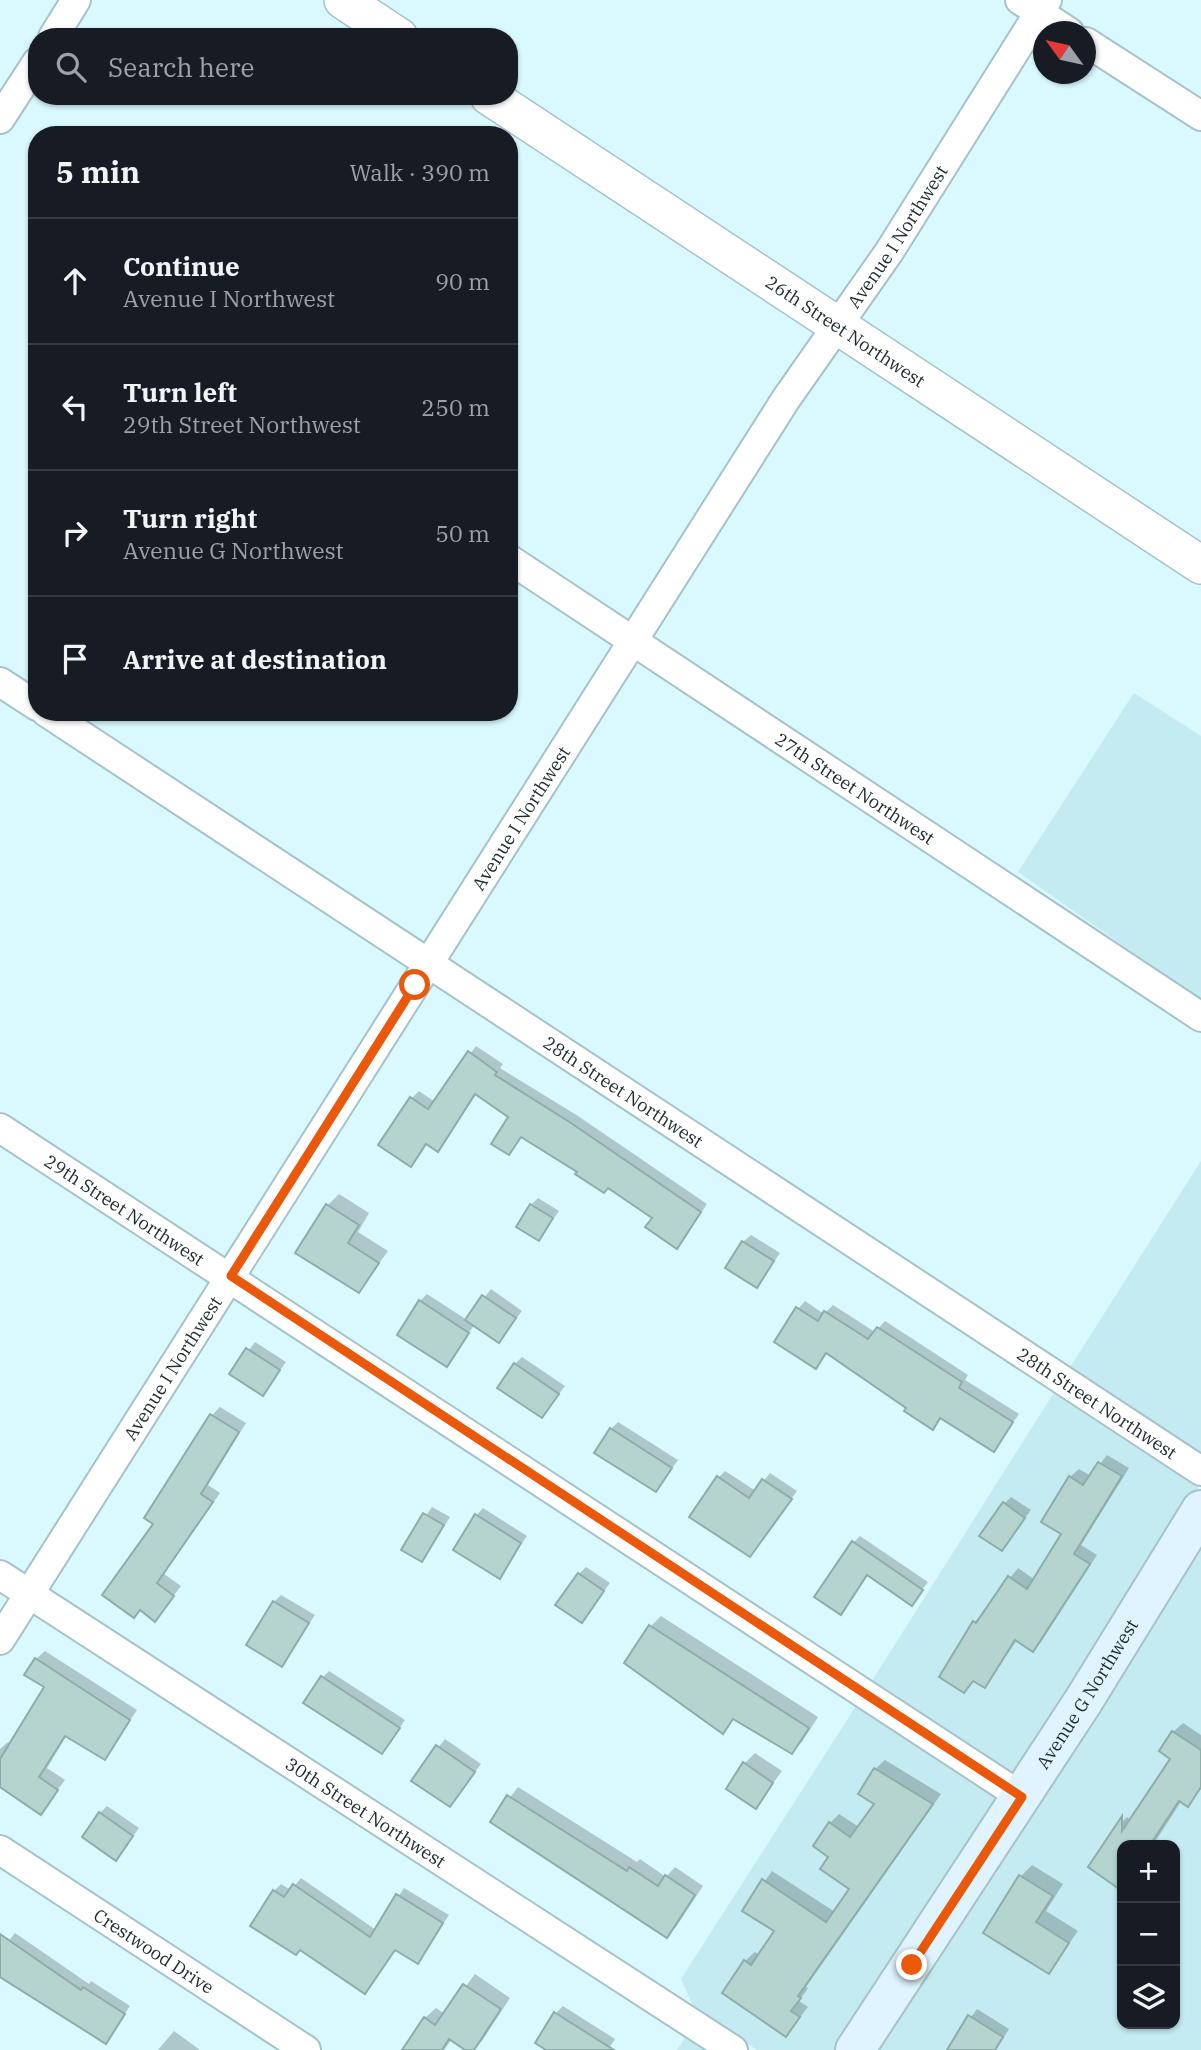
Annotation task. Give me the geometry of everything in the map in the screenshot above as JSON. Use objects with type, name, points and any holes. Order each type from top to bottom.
[{"type":"main road","name":"Avenue G Northwest","points":[[856,2050],[1022,1797],[1201,1510]]},
{"type":"street","points":[[59,28],[76,0]]},
{"type":"street","points":[[343,0],[385,28]]},
{"type":"street","points":[[1035,4],[1056,21]]},
{"type":"street","name":"Avenue I Northwest","points":[[0,1640],[786,399],[889,252],[1035,4]]},
{"type":"street","points":[[1096,48],[1201,116]]},
{"type":"street","points":[[0,119],[28,76]]},
{"type":"street","name":"26th Street Northwest","points":[[503,105],[1201,565]]},
{"type":"street","name":"27th Street Northwest","points":[[518,565],[1201,1017]]},
{"type":"street","points":[[0,682],[28,700]]},
{"type":"street","name":"28th Street Northwest","points":[[60,721],[1201,1471]]},
{"type":"street","name":"29th Street Northwest","points":[[0,1128],[231,1276],[1022,1797]]},
{"type":"street","name":"30th Street Northwest","points":[[0,1575],[733,2050]]},
{"type":"street","name":"Crestwood Drive","points":[[0,1850],[306,2050]]},
{"type":"shaded area","points":[[1134,693],[1201,736],[1201,1000],[1018,872]]},
{"type":"shaded area","points":[[1201,1161],[1201,1456],[1069,1369]]},
{"type":"shaded area","points":[[1055,1391],[1199,1486],[1017,1778],[870,1684]]},
{"type":"shaded area","points":[[1201,1538],[1201,2050],[873,2050]]},
{"type":"shaded area","points":[[856,1706],[1002,1800],[837,2050],[757,2050],[694,2008],[681,1979]]},
{"type":"shaded area","points":[[687,2035],[709,2050],[677,2050]]},
{"type":"building","points":[[468,1051],[497,1072],[495,1075],[571,1123],[701,1212],[677,1249],[645,1227],[652,1218],[608,1188],[604,1193],[575,1174],[577,1172],[521,1137],[509,1155],[491,1144],[508,1117],[475,1094],[438,1152],[426,1144],[411,1167],[378,1145],[410,1097],[428,1109]]},
{"type":"building","points":[[326,1204],[359,1225],[348,1243],[379,1263],[359,1293],[295,1253]]},
{"type":"building","points":[[530,1204],[553,1218],[539,1241],[516,1227]]},
{"type":"building","points":[[742,1241],[774,1261],[757,1288],[725,1268]]},
{"type":"building","points":[[482,1295],[516,1318],[499,1343],[465,1320]]},
{"type":"building","points":[[419,1300],[469,1333],[447,1367],[397,1335]]},
{"type":"building","points":[[796,1307],[818,1321],[824,1311],[868,1339],[877,1327],[962,1382],[959,1388],[1013,1422],[994,1452],[940,1418],[933,1430],[826,1353],[816,1369],[774,1342]]},
{"type":"building","points":[[246,1348],[280,1370],[263,1396],[229,1374]]},
{"type":"building","points":[[514,1363],[559,1394],[542,1418],[497,1388]]},
{"type":"building","points":[[210,1414],[239,1432],[201,1494],[213,1502],[157,1583],[174,1596],[155,1622],[140,1610],[134,1618],[102,1595],[153,1524],[144,1518]]},
{"type":"building","points":[[610,1428],[672,1468],[656,1492],[594,1453]]},
{"type":"building","points":[[1098,1462],[1122,1476],[1074,1554],[1090,1564],[1033,1652],[1015,1640],[985,1688],[973,1681],[964,1693],[939,1677],[973,1621],[976,1623],[1008,1576],[1027,1589],[1061,1534],[1041,1522],[1069,1476],[1083,1485]]},
{"type":"building","points":[[717,1476],[749,1498],[762,1479],[792,1499],[750,1557],[689,1517]]},
{"type":"building","points":[[1003,1502],[1025,1518],[1002,1551],[979,1536]]},
{"type":"building","points":[[423,1513],[444,1525],[422,1562],[401,1550]]},
{"type":"building","points":[[475,1514],[521,1543],[500,1579],[453,1550]]},
{"type":"building","points":[[852,1541],[923,1590],[912,1606],[867,1575],[841,1615],[814,1597]]},
{"type":"building","points":[[578,1573],[604,1591],[582,1623],[555,1605]]},
{"type":"building","points":[[273,1601],[309,1623],[282,1667],[246,1645]]},
{"type":"building","points":[[649,1625],[809,1728],[792,1754],[733,1719],[723,1734],[624,1663]]},
{"type":"building","points":[[35,1658],[130,1720],[105,1760],[65,1736],[39,1777],[58,1790],[41,1815],[0,1787],[0,1759],[44,1687],[24,1675]]},
{"type":"building","points":[[321,1676],[400,1728],[382,1754],[303,1703]]},
{"type":"building","points":[[1172,1731],[1201,1750],[1201,1787],[1188,1807],[1179,1801],[1153,1840],[1117,1840],[1117,1887],[1088,1867],[1122,1816],[1122,1831],[1170,1759],[1159,1751]]},
{"type":"building","points":[[436,1745],[475,1772],[450,1807],[411,1781]]},
{"type":"building","points":[[743,1762],[773,1783],[756,1809],[726,1789]]},
{"type":"building","points":[[874,1768],[933,1804],[798,1996],[801,1998],[791,2011],[800,2017],[786,2037],[722,1993],[744,1960],[751,1965],[774,1931],[742,1911],[762,1879],[826,1922],[849,1889],[820,1869],[828,1857],[813,1846],[829,1822],[850,1837],[874,1804],[858,1794]]},
{"type":"building","points":[[507,1795],[627,1871],[629,1867],[658,1886],[665,1875],[695,1895],[667,1938],[490,1822]]},
{"type":"building","points":[[99,1812],[133,1836],[116,1861],[82,1837]]},
{"type":"building","points":[[1019,1875],[1053,1896],[1036,1922],[1069,1943],[1049,1974],[983,1933]]},
{"type":"building","points":[[293,1884],[370,1937],[396,1894],[443,1923],[418,1964],[395,1950],[365,1994],[300,1950],[296,1955],[250,1926],[273,1890],[284,1897]]},
{"type":"building","points":[[0,1934],[81,1990],[83,1987],[125,2014],[106,2044],[0,1977]]},
{"type":"building","points":[[463,1984],[501,2009],[474,2050],[465,2050],[449,2039],[442,2050],[402,2050],[424,2017],[435,2025]]},
{"type":"building","points":[[554,2012],[614,2050],[546,2050],[535,2043]]},
{"type":"building","points":[[968,2015],[1003,2037],[995,2050],[947,2050]]},
{"type":"route","points":[[415,985],[231,1276],[303,1326],[1022,1797],[912,1965]]}]
